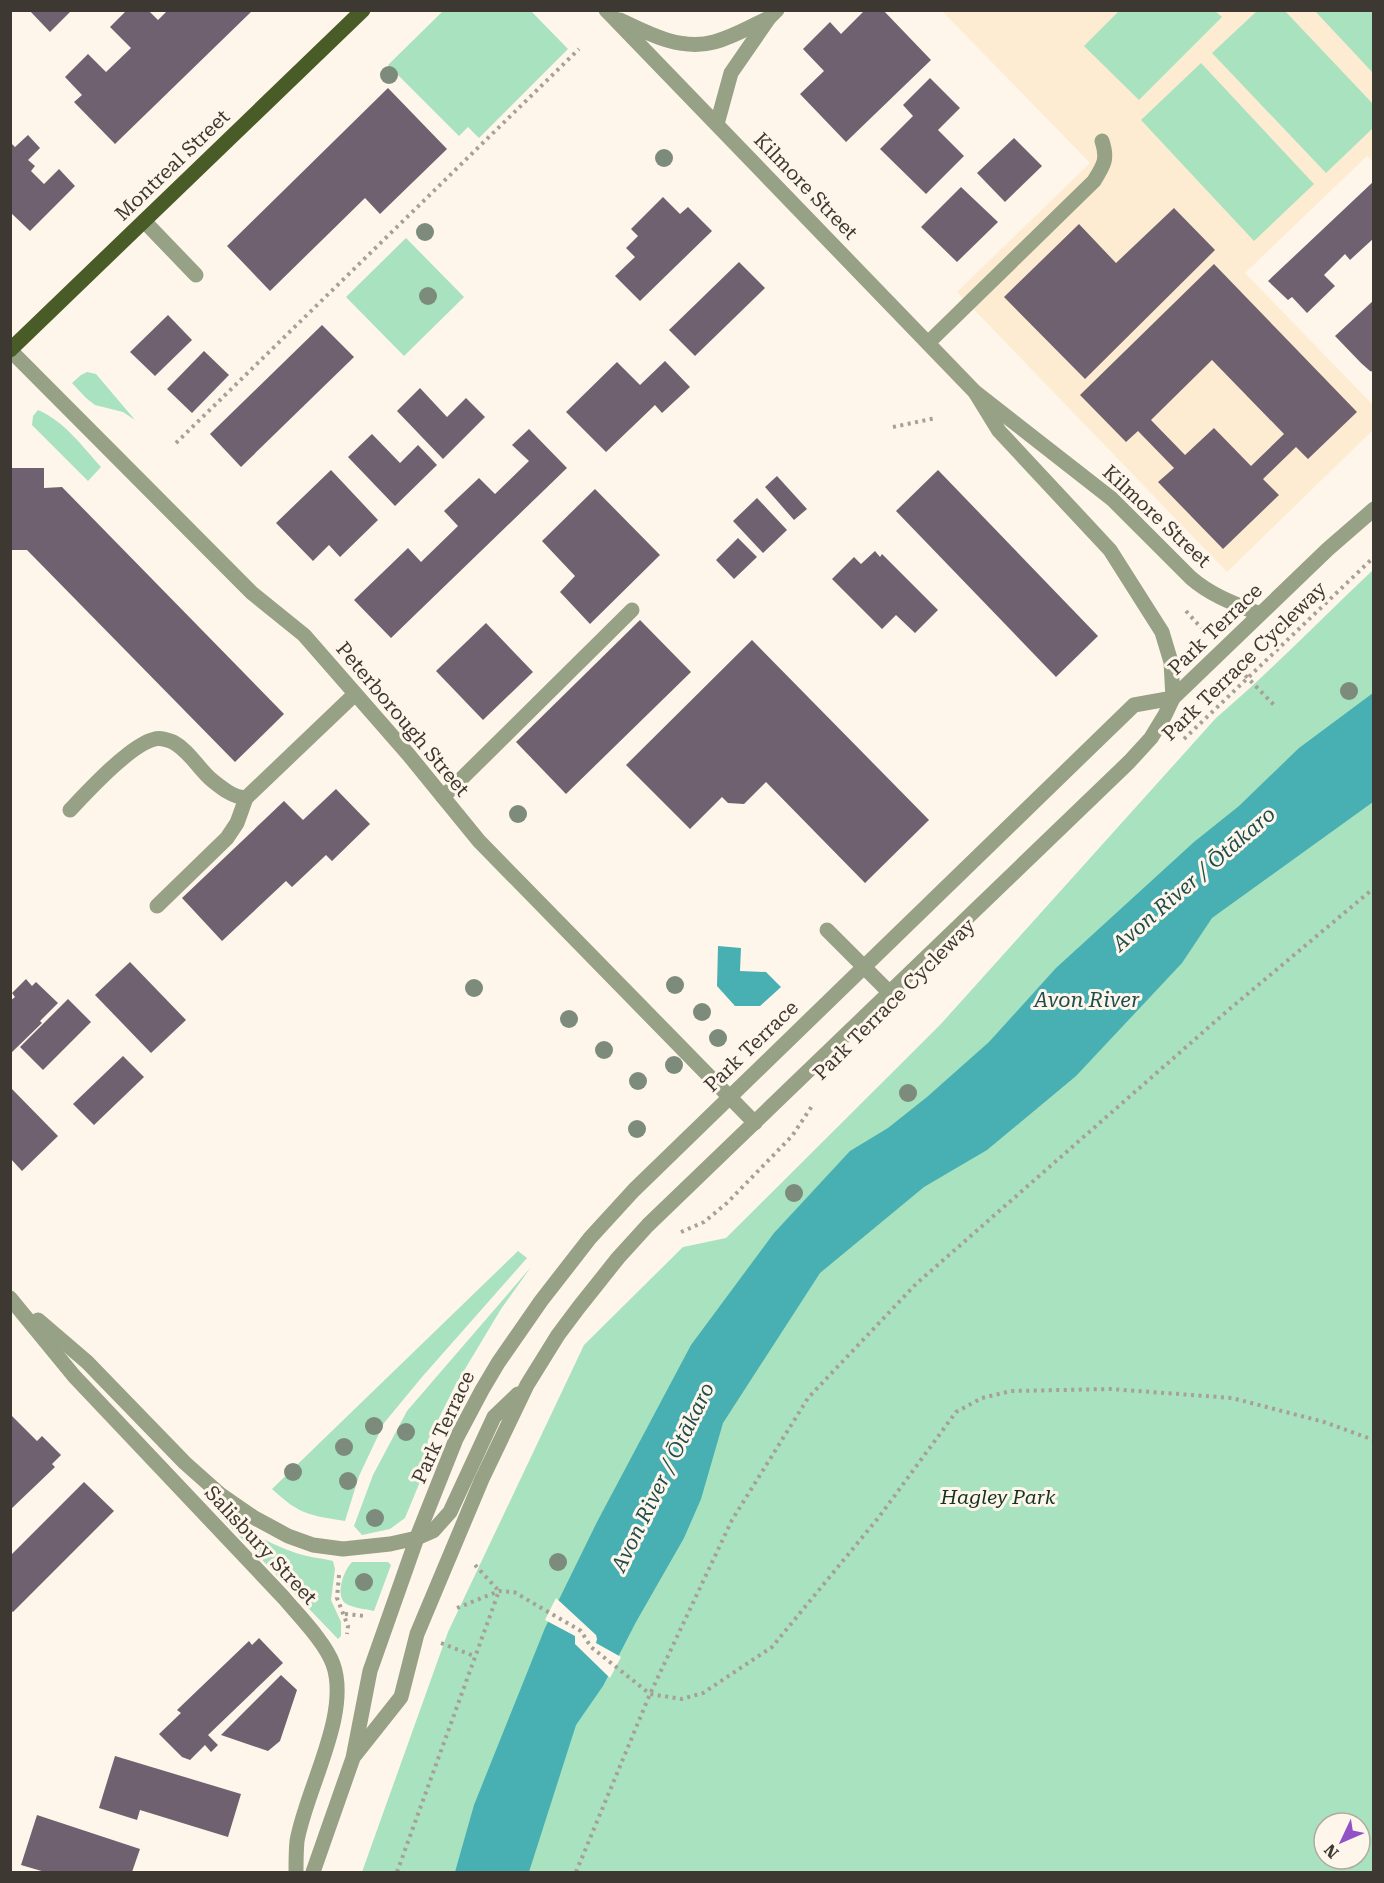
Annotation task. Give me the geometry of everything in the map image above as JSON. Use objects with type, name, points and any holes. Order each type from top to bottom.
[{"type":"main road","name":"Montreal Street","points":[[10,350],[363,10]]},
{"type":"street","points":[[608,13],[645,32],[680,44],[698,45],[713,42],[773,14]]},
{"type":"street","name":"Kilmore Street","points":[[608,13],[975,392],[1112,499],[1203,589],[1260,614]]},
{"type":"street","points":[[717,124],[730,73],[773,14]]},
{"type":"street","points":[[928,343],[1094,181],[1104,166],[1106,153],[1102,141]]},
{"type":"street","points":[[144,221],[196,275]]},
{"type":"street","name":"Peterborough Street","points":[[10,350],[252,593],[304,635],[479,841],[754,1123]]},
{"type":"street","name":"Kilmore Street","points":[[975,392],[999,431],[1110,550],[1161,632],[1171,662],[1173,698],[1166,715],[1151,738],[1129,762]]},
{"type":"street","name":"Park Terrace","points":[[313,1872],[353,1758],[370,1671],[417,1538],[456,1439],[498,1363],[541,1301],[607,1219],[729,1097],[1134,705],[1173,698],[1374,508]]},
{"type":"street","points":[[443,797],[632,610]]},
{"type":"street","points":[[157,906],[227,838],[237,823],[246,798],[356,694]]},
{"type":"street","points":[[70,810],[106,773],[142,743],[160,738],[180,747],[204,774],[222,788],[246,798]]},
{"type":"street","name":"Park Terrace","points":[[353,1758],[401,1697],[417,1634],[482,1479],[527,1385],[558,1335],[618,1258],[648,1225],[1129,762]]},
{"type":"street","points":[[826,930],[889,993]]},
{"type":"street","name":"Salisbury Street","points":[[10,1297],[87,1362],[185,1462],[221,1495],[253,1517],[288,1536],[313,1545],[343,1549],[390,1544],[417,1538],[433,1530],[450,1512],[494,1417],[527,1385]]},
{"type":"street","name":"Salisbury Street","points":[[10,1297],[74,1376],[284,1598],[314,1634],[332,1661],[337,1678],[337,1703],[297,1840],[296,1872]]},
{"type":"path","points":[[176,443],[579,49]]},
{"type":"path","points":[[893,427],[936,418]]},
{"type":"path","name":"Park Terrace Cycleway","points":[[1180,743],[1374,557]]},
{"type":"path","points":[[1186,611],[1196,622]]},
{"type":"path","points":[[1253,683],[1275,706]]},
{"type":"path","points":[[576,1872],[650,1694],[732,1520],[808,1398],[916,1284],[1226,1012],[1374,888]]},
{"type":"path","name":"Park Terrace Cycleway","points":[[676,1235],[704,1222],[727,1203],[792,1136],[813,1103]]},
{"type":"path","points":[[474,1562],[476,1568],[499,1591],[514,1592],[580,1631],[591,1647],[650,1694],[682,1699],[703,1693],[772,1647],[879,1517],[956,1412],[982,1398],[1011,1391],[1111,1389],[1233,1398],[1324,1422],[1374,1440]]},
{"type":"path","points":[[339,1571],[337,1598],[348,1626],[346,1637]]},
{"type":"path","points":[[397,1872],[499,1591]]},
{"type":"path","points":[[445,1645],[474,1656]]},
{"type":"shaded area","points":[[942,11],[1373,11],[1373,162],[1367,156],[1245,273],[1373,405],[1373,430],[1227,572],[957,292],[1090,163]]},
{"type":"green space","points":[[444,10],[531,11],[568,49],[479,138],[468,127],[459,136],[388,65]]},
{"type":"green space","points":[[1120,10],[1215,11],[1222,17],[1139,100],[1084,46]]},
{"type":"green space","points":[[1257,11],[1285,11],[1373,104],[1373,128],[1326,173],[1212,53]]},
{"type":"green space","points":[[1315,11],[1373,11],[1373,73]]},
{"type":"green space","points":[[1201,63],[1314,184],[1254,241],[1141,120]]},
{"type":"green space","points":[[406,238],[464,297],[404,356],[346,297]]},
{"type":"green space","points":[[87,372],[96,374],[135,420],[123,412],[95,405],[86,398],[72,383]]},
{"type":"green space","points":[[38,410],[65,428],[101,467],[88,481],[32,425],[33,416]]},
{"type":"green space","name":"Hagley Park","points":[[1373,570],[1373,1872],[362,1872],[448,1632],[584,1345],[683,1247],[726,1238],[940,1025],[1216,718]]},
{"type":"green space","points":[[518,1251],[527,1258],[384,1423],[359,1476],[345,1521],[322,1517],[298,1509],[272,1489]]},
{"type":"green space","points":[[531,1267],[501,1309],[456,1384],[428,1440],[424,1472],[405,1518],[390,1529],[362,1535],[354,1526],[373,1475],[407,1411]]},
{"type":"green space","points":[[222,1512],[248,1531],[276,1545],[300,1554],[333,1561],[335,1569],[331,1600],[341,1622],[341,1636],[338,1639],[219,1515]]},
{"type":"green space","points":[[352,1562],[388,1562],[391,1565],[374,1611],[351,1606],[342,1599],[342,1582]]},
{"type":"water","name":"Avon River","points":[[1373,693],[1373,802],[1212,918],[1182,963],[1076,1076],[987,1150],[924,1187],[820,1273],[723,1423],[701,1499],[684,1538],[603,1686],[576,1725],[529,1872],[455,1872],[474,1805],[545,1628],[597,1522],[691,1345],[774,1233],[850,1151],[888,1128],[927,1097],[989,1042],[1056,968],[1194,842],[1239,806],[1299,748]]},
{"type":"water","points":[[718,946],[741,948],[740,971],[766,972],[781,987],[760,1006],[735,1006],[717,986]]},
{"type":"pier","points":[[556,1598],[596,1635],[596,1643],[621,1657],[610,1678],[575,1644],[575,1636],[545,1620]]},
{"type":"building","points":[[29,10],[72,10],[50,32]]},
{"type":"building","points":[[127,10],[148,10],[158,20],[168,10],[253,10],[115,144],[74,102],[82,95],[65,77],[88,54],[106,72],[131,48],[110,27]]},
{"type":"building","points":[[865,10],[883,10],[931,60],[846,142],[800,94],[824,71],[803,49],[830,22],[841,34]]},
{"type":"building","points":[[930,78],[960,108],[938,130],[964,156],[926,194],[880,149],[913,116],[903,105]]},
{"type":"building","points":[[388,88],[447,149],[380,214],[365,198],[270,291],[227,246]]},
{"type":"building","points":[[28,135],[40,148],[28,160],[35,166],[31,171],[44,184],[59,169],[75,186],[30,231],[10,212],[10,142],[15,147]]},
{"type":"building","points":[[1014,138],[1042,166],[1005,202],[977,173]]},
{"type":"building","points":[[1374,181],[1374,238],[1350,260],[1345,254],[1324,275],[1335,286],[1307,313],[1292,297],[1288,300],[1268,281]]},
{"type":"building","points":[[961,187],[998,222],[957,262],[921,227]]},
{"type":"building","points":[[663,197],[680,214],[688,207],[712,231],[640,301],[615,276],[635,257],[626,248],[638,236],[631,229]]},
{"type":"building","points":[[1174,208],[1215,250],[1085,379],[1004,297],[1079,224],[1116,263]]},
{"type":"building","points":[[739,262],[765,288],[695,356],[669,330]]},
{"type":"building","points":[[1214,264],[1357,412],[1308,459],[1296,447],[1263,479],[1279,495],[1223,549],[1158,482],[1174,468],[1138,431],[1126,442],[1080,395]],"holes":[[[1212,360],[1284,434],[1251,466],[1214,428],[1185,455],[1151,420]]]},
{"type":"building","points":[[1374,300],[1374,372],[1361,363],[1335,336]]},
{"type":"building","points":[[168,315],[192,340],[155,376],[130,352]]},
{"type":"building","points":[[322,325],[354,357],[241,467],[210,434]]},
{"type":"building","points":[[204,351],[229,375],[192,413],[167,389]]},
{"type":"building","points":[[665,361],[690,387],[662,413],[655,405],[606,452],[566,412],[617,362],[640,385]]},
{"type":"building","points":[[420,388],[447,417],[466,398],[485,417],[443,459],[397,411]]},
{"type":"building","points":[[529,429],[567,468],[391,638],[354,600],[408,548],[421,562],[458,526],[444,511],[479,478],[495,494],[529,461],[512,445]]},
{"type":"building","points":[[372,434],[400,463],[418,445],[437,465],[395,506],[348,457]]},
{"type":"building","points":[[10,468],[44,468],[44,488],[62,487],[284,714],[235,762],[27,550],[10,550]]},
{"type":"building","points":[[331,470],[378,520],[340,557],[329,545],[313,561],[276,523]]},
{"type":"building","points":[[938,470],[1098,636],[1056,677],[896,511]]},
{"type":"building","points":[[777,476],[807,509],[794,520],[765,487]]},
{"type":"building","points":[[595,489],[660,555],[590,624],[560,592],[575,576],[542,541]]},
{"type":"building","points":[[757,498],[787,530],[763,553],[733,521]]},
{"type":"building","points":[[738,538],[757,557],[734,579],[716,560]]},
{"type":"building","points":[[875,551],[880,557],[882,554],[938,610],[915,633],[896,615],[882,629],[832,579],[854,557],[861,564]]},
{"type":"building","points":[[640,620],[691,672],[566,794],[516,742]]},
{"type":"building","points":[[486,623],[533,672],[483,720],[436,671]]},
{"type":"building","points":[[752,640],[929,820],[865,883],[766,782],[744,804],[728,803],[722,797],[690,829],[626,765]]},
{"type":"building","points":[[336,789],[370,824],[332,861],[326,855],[292,887],[286,881],[222,941],[182,898],[284,801],[303,820]]},
{"type":"building","points":[[130,962],[186,1020],[151,1053],[95,995]]},
{"type":"building","points":[[26,979],[32,986],[36,982],[58,1003],[40,1021],[42,1023],[10,1054],[10,1001],[15,997],[12,993]]},
{"type":"building","points":[[68,999],[91,1022],[43,1070],[20,1047]]},
{"type":"building","points":[[123,1056],[144,1077],[94,1125],[73,1104]]},
{"type":"building","points":[[10,1087],[58,1136],[22,1171],[10,1158]]},
{"type":"building","points":[[10,1414],[37,1441],[42,1436],[61,1455],[52,1464],[55,1467],[10,1510]]},
{"type":"building","points":[[84,1482],[114,1511],[13,1612],[10,1610],[10,1556]]},
{"type":"building","points":[[259,1638],[283,1663],[208,1735],[218,1745],[211,1752],[205,1745],[190,1760],[182,1757],[159,1734],[181,1713],[177,1710],[249,1641],[252,1645]]},
{"type":"building","points":[[281,1675],[297,1690],[280,1741],[268,1751],[221,1735]]},
{"type":"building","points":[[115,1756],[241,1794],[228,1837],[140,1810],[137,1820],[99,1808]]},
{"type":"building","points":[[37,1815],[140,1849],[132,1872],[45,1872],[21,1865]]},
{"type":"water label","name":"Avon River / Ōtākaro","points":[[1194,879]]},
{"type":"water label","name":"Avon River / Ōtākaro","points":[[663,1477]]}]
